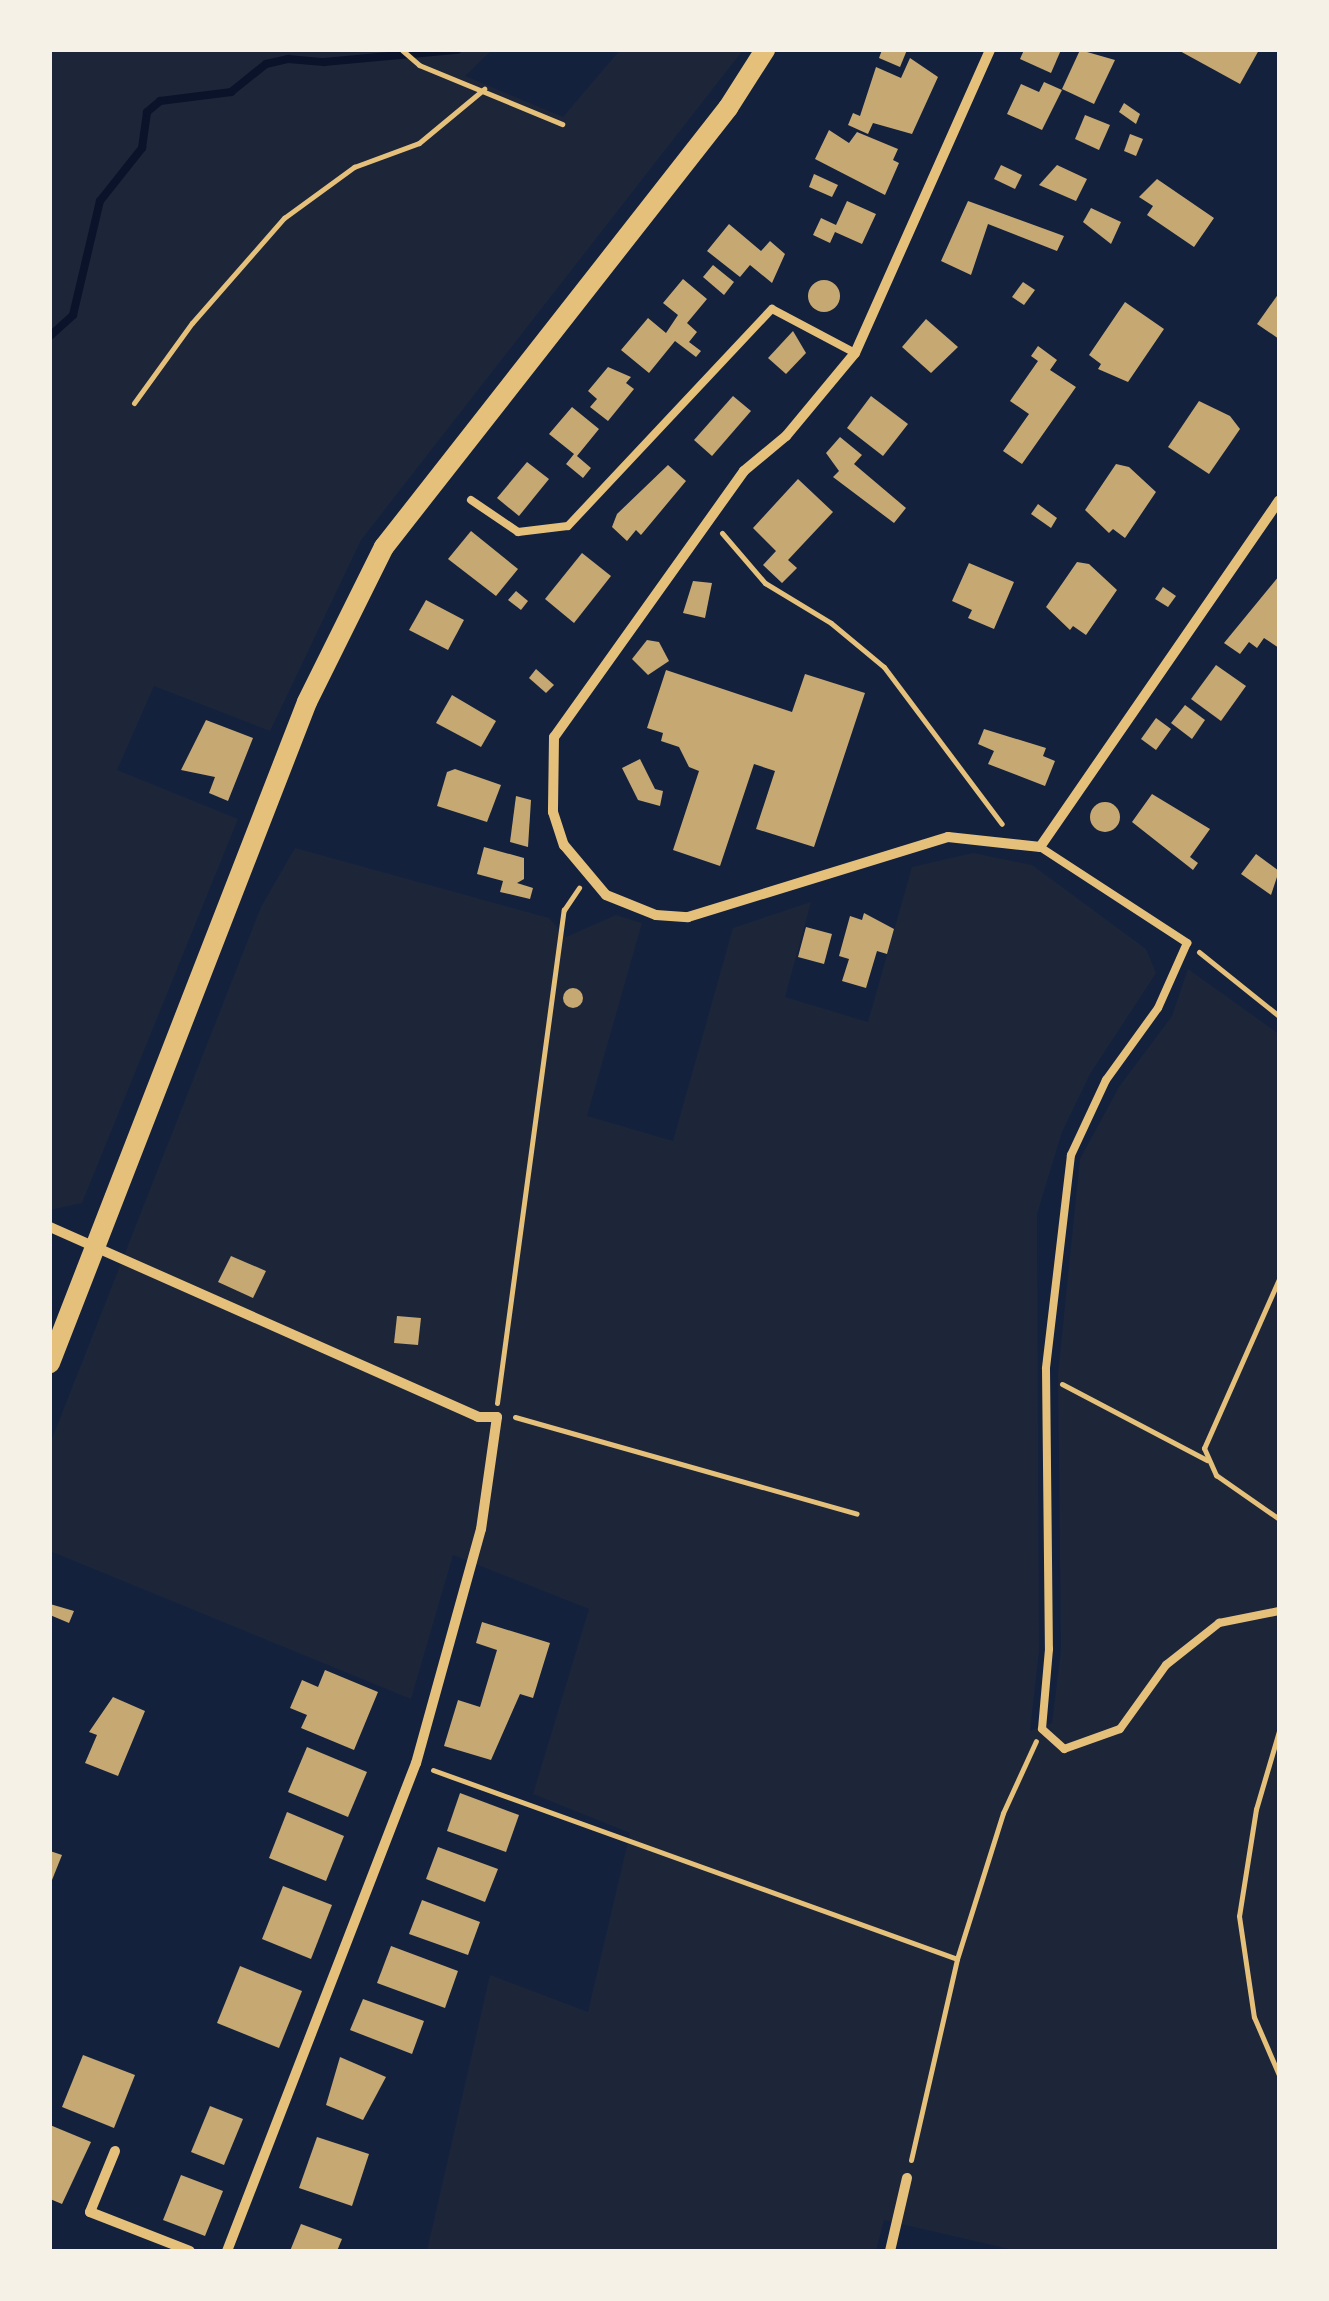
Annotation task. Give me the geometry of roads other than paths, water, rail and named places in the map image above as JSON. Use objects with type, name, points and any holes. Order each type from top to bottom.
[{"type":"main road","points":[[50,1363],[307,702],[384,548],[728,108],[765,50]]},
{"type":"street","points":[[990,50],[855,353],[786,436],[744,471],[554,738],[554,812],[564,845],[586,876],[630,907],[688,917],[948,837],[1040,847],[1279,501]]},
{"type":"street","points":[[50,1227],[95,1243],[478,1417],[497,1416],[481,1529],[416,1763],[226,2251]]},
{"type":"street","points":[[115,2151],[90,2212],[190,2251]]},
{"type":"street","points":[[890,2251],[906,2178]]},
{"type":"lane","points":[[471,500],[518,532],[568,526],[772,310],[855,353]]},
{"type":"lane","points":[[1040,847],[1187,943],[1158,1008],[1106,1080],[1071,1154],[1046,1369],[1049,1633],[1042,1730],[1064,1750],[1120,1729],[1166,1665],[1219,1624],[1279,1611]]},
{"type":"waterway","points":[[50,336],[73,315],[100,201],[142,148],[147,112],[160,101],[231,92],[266,64],[288,59],[324,62],[457,50]]}]
